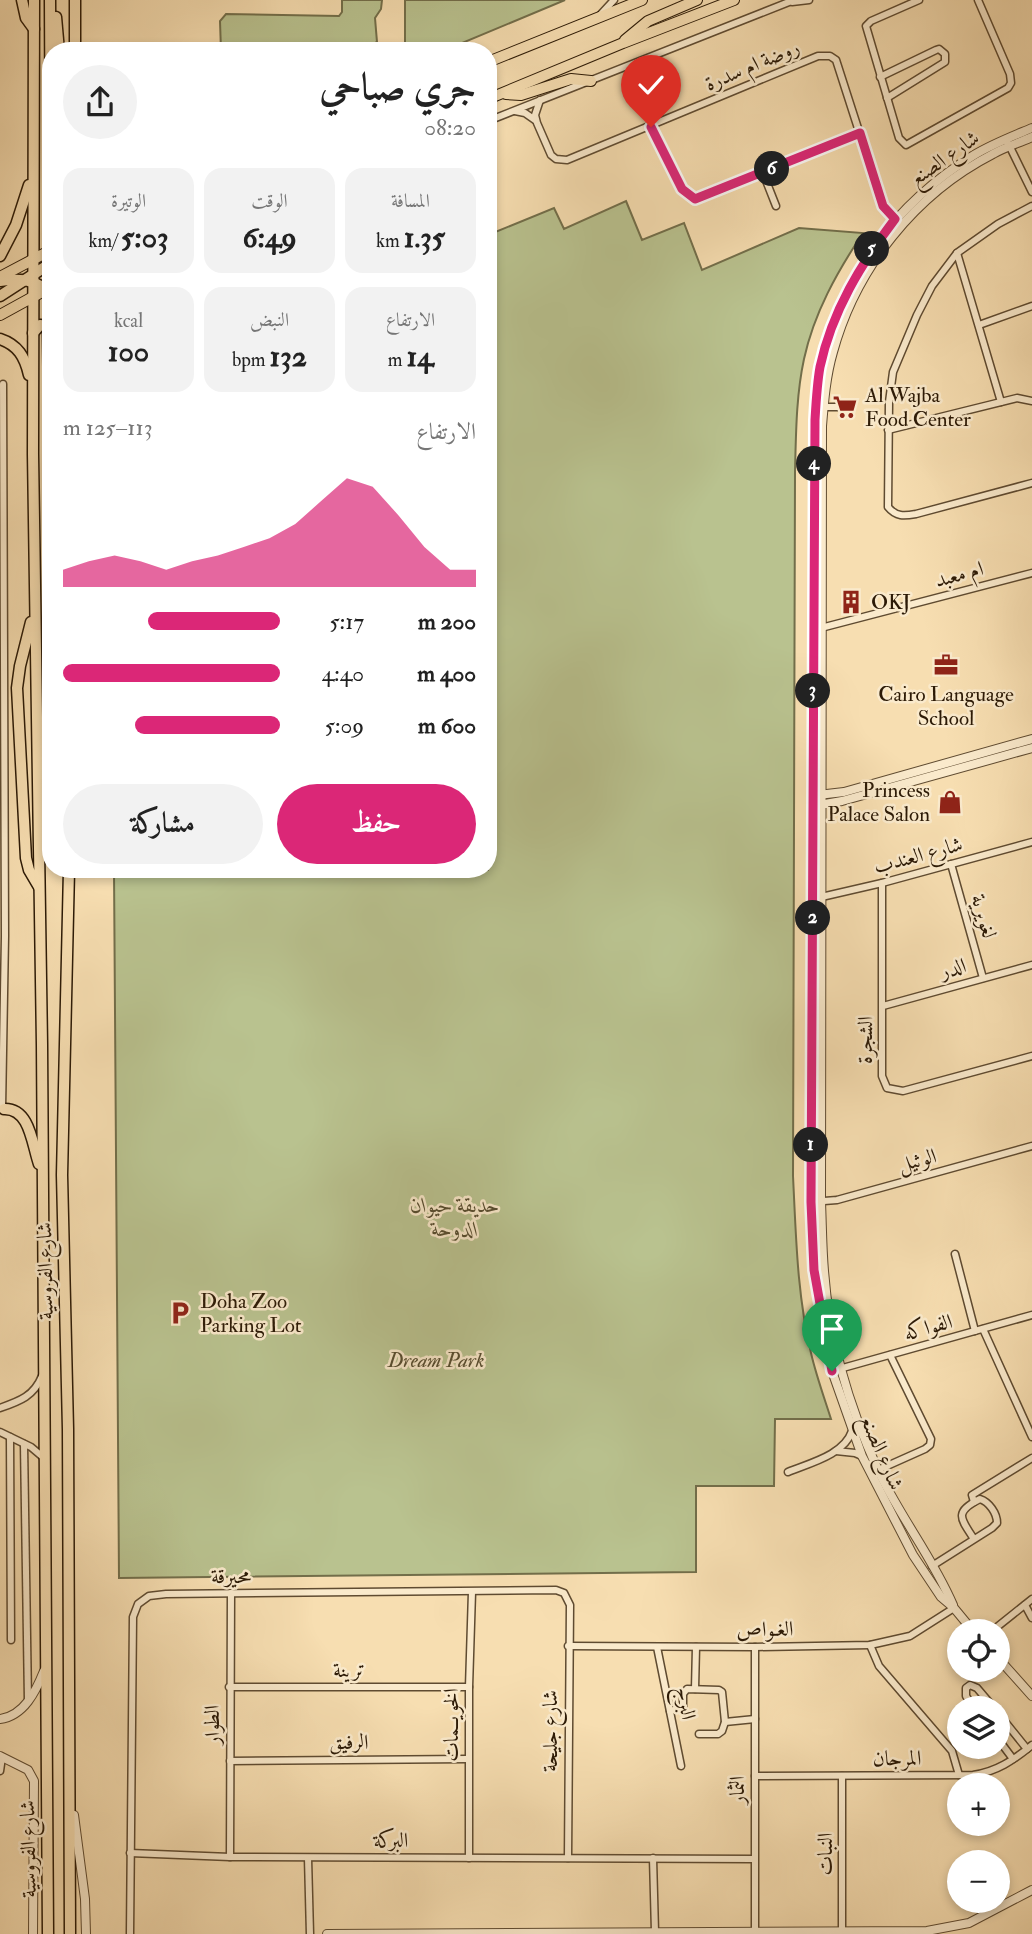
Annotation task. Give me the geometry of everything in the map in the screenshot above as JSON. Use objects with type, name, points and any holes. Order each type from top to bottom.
[{"type":"highway","points":[[22,0],[26,18],[34,30]]},
{"type":"highway","points":[[33,297],[40,285],[33,260],[34,0]]},
{"type":"highway","points":[[52,0],[58,42]]},
{"type":"highway","points":[[52,0],[52,42]]},
{"type":"highway","points":[[75,0],[75,42]]},
{"type":"highway","points":[[0,256],[16,225],[33,176]]},
{"type":"highway","points":[[0,279],[40,285]]},
{"type":"highway","points":[[0,296],[40,285]]},
{"type":"highway","name":"شارع الفروسية","points":[[33,297],[48,1934]]},
{"type":"highway","points":[[33,333],[38,325],[42,325]]},
{"type":"highway","points":[[0,339],[12,344],[22,354],[33,397]]},
{"type":"highway","points":[[35,609],[17,688],[26,858],[29,870],[39,887]]},
{"type":"highway","name":"شارع الفروسية","points":[[69,878],[62,1175],[68,1429],[70,1934]]},
{"type":"highway","points":[[5,1109],[20,1114],[28,1129],[43,1177]]},
{"type":"main road","points":[[497,58],[642,0]]},
{"type":"main road","points":[[623,43],[648,21],[697,0]]},
{"type":"main road","points":[[497,96],[734,0]]},
{"type":"main road","points":[[502,94],[521,95],[571,79],[591,81]]},
{"type":"main road","points":[[0,279],[42,255]]},
{"type":"main road","points":[[0,315],[33,297]]},
{"type":"street","points":[[591,21],[614,0]]},
{"type":"street","points":[[497,117],[792,1],[809,0]]},
{"type":"street","points":[[919,0],[871,21],[866,26],[900,138],[906,145],[1008,88],[1011,83],[1010,74],[978,0]]},
{"type":"street","points":[[880,78],[936,50],[945,54],[945,62],[887,98]]},
{"type":"street","name":"روضة ام سدرة","points":[[535,120],[551,155],[561,160],[574,158],[818,56],[831,56],[835,60],[883,206],[898,222]]},
{"type":"street","points":[[513,111],[525,113],[535,120],[540,100]]},
{"type":"street","points":[[651,127],[682,189],[695,199],[860,133]]},
{"type":"street","name":"شارع الصنع","points":[[963,1619],[942,1597],[913,1555],[862,1456],[852,1431],[814,1270],[811,1202],[816,1085],[817,897],[815,420],[820,367],[834,319],[864,260],[898,222],[953,179],[1032,128]]},
{"type":"street","name":"شارع الصنع","points":[[1008,143],[1032,137]]},
{"type":"street","points":[[1008,143],[1032,192]]},
{"type":"street","points":[[763,173],[776,206]]},
{"type":"street","points":[[1032,206],[998,224],[957,253],[932,286],[906,338],[893,372],[888,430],[888,507],[893,513],[903,516],[916,514],[1032,482]]},
{"type":"street","name":"شارع الصنع","points":[[817,629],[824,407],[833,352],[848,308],[898,222]]},
{"type":"street","points":[[957,253],[1001,402]]},
{"type":"street","points":[[979,326],[1032,306]]},
{"type":"street","points":[[3,384],[2,1063],[5,1109]]},
{"type":"street","points":[[888,430],[1017,398],[1032,401]]},
{"type":"street","points":[[824,407],[839,407]]},
{"type":"street","name":"ام معبد","points":[[817,629],[1032,573]]},
{"type":"street","points":[[2,688],[17,688]]},
{"type":"street","points":[[817,800],[1032,739]]},
{"type":"street","points":[[817,800],[1032,748]]},
{"type":"street","name":"شارع العندب","points":[[817,897],[882,883],[1032,842]]},
{"type":"street","name":"لغويرية","points":[[951,864],[983,978]]},
{"type":"street","name":"الشجرة","points":[[882,883],[882,1076],[887,1088],[903,1091],[1032,1056]]},
{"type":"street","name":"الدر","points":[[883,1006],[1032,965]]},
{"type":"street","name":"شارع الصنع","points":[[816,1085],[825,1282],[837,1369],[878,1470],[954,1608]]},
{"type":"street","name":"الوثيل","points":[[811,1202],[837,1200],[1032,1146]]},
{"type":"street","points":[[956,1254],[979,1330],[1032,1437]]},
{"type":"street","name":"الفواكه","points":[[837,1369],[1032,1315]]},
{"type":"street","points":[[878,1470],[925,1449],[930,1445],[931,1439],[890,1355]]},
{"type":"street","points":[[0,1408],[29,1396],[37,1387],[43,1370]]},
{"type":"street","points":[[788,1472],[836,1451],[849,1440],[852,1431]]},
{"type":"street","points":[[0,1432],[44,1458]]},
{"type":"street","points":[[10,1437],[11,1640]]},
{"type":"street","points":[[24,1444],[28,1701]]},
{"type":"street","points":[[836,1451],[862,1456]]},
{"type":"street","points":[[974,1502],[972,1495],[1032,1458]]},
{"type":"street","points":[[932,1566],[992,1528],[997,1523],[997,1518],[985,1501],[980,1499],[960,1515],[974,1539]]},
{"type":"street","points":[[0,1523],[10,1522]]},
{"type":"street","name":"محيرقة","points":[[130,1853],[133,1617],[138,1604],[149,1596],[555,1590],[564,1593],[570,1605]]},
{"type":"street","name":"الخويــمات","points":[[469,1858],[468,1687],[472,1592]]},
{"type":"street","name":"الطوار","points":[[230,1857],[231,1593]]},
{"type":"street","points":[[1007,1619],[1032,1599]]},
{"type":"street","name":"شارع جليحة","points":[[568,1858],[570,1605]]},
{"type":"street","points":[[1025,1605],[1032,1618]]},
{"type":"street","name":"الغـواص","points":[[568,1646],[755,1647],[870,1644],[910,1636],[954,1608]]},
{"type":"street","points":[[870,1644],[879,1666],[951,1751],[958,1773]]},
{"type":"street","name":"البرج","points":[[657,1647],[681,1766]]},
{"type":"street","points":[[695,1689],[696,1647]]},
{"type":"street","name":"الثمار","points":[[755,1647],[755,1933]]},
{"type":"street","points":[[0,1719],[15,1715],[28,1701],[46,1668]]},
{"type":"street","points":[[1010,1671],[1032,1696]]},
{"type":"street","points":[[966,1696],[966,1688],[970,1685],[984,1696]]},
{"type":"street","name":"ترينة","points":[[229,1687],[468,1687]]},
{"type":"street","points":[[670,1711],[683,1707],[684,1692],[687,1689],[722,1692],[724,1722],[721,1733],[699,1734]]},
{"type":"street","points":[[724,1722],[755,1720]]},
{"type":"street","points":[[1010,1726],[1030,1747]]},
{"type":"street","name":"المرجان","points":[[986,1773],[1030,1747]]},
{"type":"street","points":[[1010,1755],[1013,1759]]},
{"type":"street","points":[[0,1771],[1,1757]]},
{"type":"street","name":"شارع الفروسية","points":[[1,1757],[28,1770],[34,1786],[33,1934]]},
{"type":"street","name":"الرفيق","points":[[230,1760],[468,1759]]},
{"type":"street","name":"المرجان","points":[[755,1776],[947,1775]]},
{"type":"street","name":"النبات","points":[[842,1776],[842,1932]]},
{"type":"street","name":"شارع الفروسية","points":[[71,1797],[86,1934]]},
{"type":"street","points":[[130,1853],[130,1934]]},
{"type":"street","name":"البركة","points":[[130,1853],[230,1857],[754,1858]]},
{"type":"street","points":[[308,1857],[310,1934]]},
{"type":"street","points":[[653,1858],[655,1932]]},
{"type":"street","points":[[327,1934],[927,1933],[969,1923],[1032,1890]]},
{"type":"street","points":[[86,1918],[88,1927],[94,1934]]},
{"type":"green space","points":[[342,0],[382,0],[381,9],[375,18],[377,42],[221,42],[220,21],[226,14],[339,16],[342,12]]},
{"type":"green space","points":[[405,0],[565,0],[465,42],[405,42]]},
{"type":"green space","name":"حديقة حيوان الدوحة","points":[[626,201],[642,240],[684,223],[702,270],[799,228],[863,233],[828,293],[808,342],[799,387],[795,472],[793,1176],[798,1265],[806,1331],[831,1419],[775,1419],[774,1486],[696,1486],[696,1572],[119,1578],[114,878],[497,878],[497,231],[554,208],[564,229]]},
{"type":"place","name":"Al Wajba Food Center","points":[[845,407]]},
{"type":"place","name":"OKJ","points":[[851,602]]},
{"type":"place","name":"Cairo Language School","points":[[946,665]]},
{"type":"place","name":"Princess Palace Salon","points":[[950,802]]},
{"type":"place","name":"Doha Zoo Parking Lot","points":[[180,1313]]},
{"type":"route","points":[[651,127],[682,189],[695,199],[860,133],[883,206],[895,219],[864,260],[834,319],[820,367],[815,420],[811,1202],[814,1270],[832,1371]]},
{"type":"park label","name":"Dream Park","points":[[436,1360]]}]
